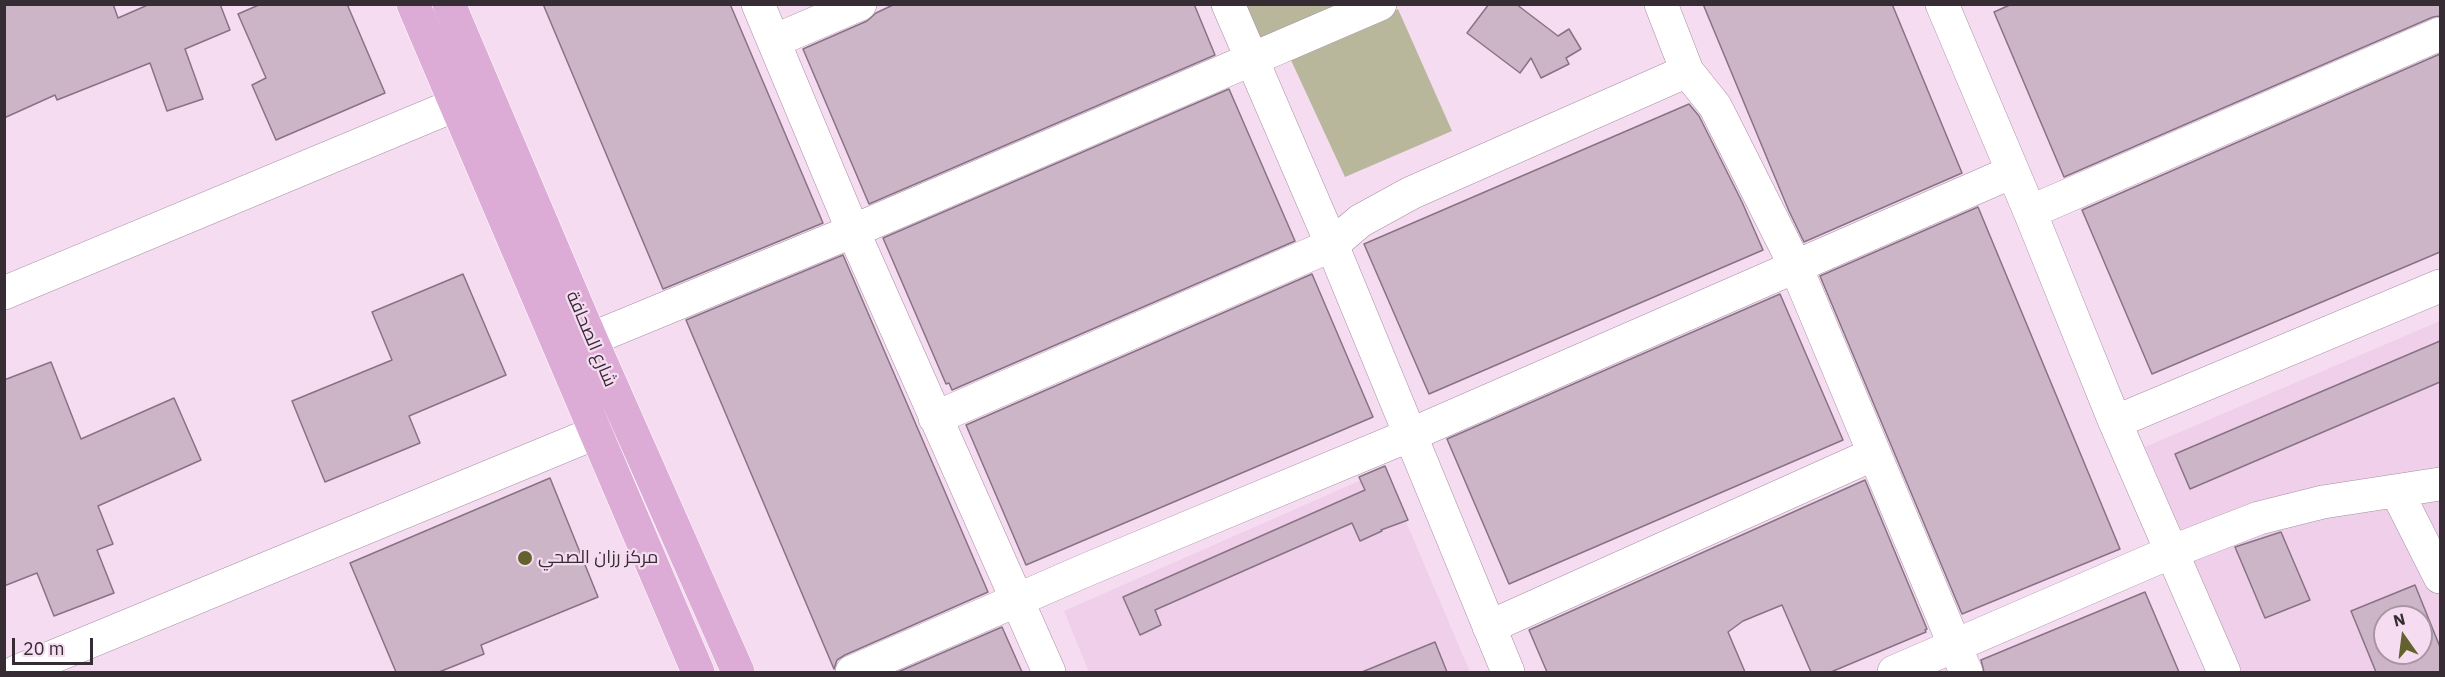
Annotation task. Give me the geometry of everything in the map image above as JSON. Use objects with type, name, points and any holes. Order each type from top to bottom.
[{"type":"main road","name":"شارع الصحافة","points":[[413,4],[698,672]]},
{"type":"main road","name":"شارع الصحافة","points":[[449,4],[591,339],[738,672]]},
{"type":"street","points":[[758,4],[853,231],[1049,672]]},
{"type":"street","points":[[774,41],[860,4]]},
{"type":"street","points":[[1228,4],[1332,244],[1508,672]]},
{"type":"street","points":[[591,339],[853,231],[1380,4]]},
{"type":"street","points":[[1661,4],[1687,71],[1715,106],[1796,267],[1960,659]]},
{"type":"street","points":[[1947,6],[2012,172],[2115,422],[2224,672]]},
{"type":"street","points":[[2030,212],[2440,34]]},
{"type":"street","points":[[935,418],[1332,244],[1359,220],[1411,193],[1687,71]]},
{"type":"street","points":[[4,293],[455,105]]},
{"type":"street","points":[[852,672],[1410,435],[2012,172]]},
{"type":"street","points":[[2115,422],[2440,285]]},
{"type":"street","points":[[16,672],[595,434]]},
{"type":"street","points":[[1489,627],[1874,454]]},
{"type":"street","points":[[1894,672],[1960,659],[2171,552],[2259,518],[2323,502],[2440,484]]},
{"type":"street","points":[[2397,492],[2440,577]]},
{"type":"shaded area","points":[[2440,321],[2440,672],[2242,672],[2145,447]]},
{"type":"shaded area","points":[[1384,470],[1470,672],[1089,672],[1064,611]]},
{"type":"green space","points":[[1241,5],[1340,5],[1256,40]]},
{"type":"green space","points":[[1398,9],[1452,131],[1345,177],[1290,58]]},
{"type":"building","points":[[4,4],[113,4],[118,18],[150,4],[220,4],[230,30],[185,49],[203,99],[167,111],[150,63],[57,100],[55,95],[4,118]]},
{"type":"building","points":[[261,4],[347,4],[385,93],[276,140],[252,85],[266,78],[238,14]]},
{"type":"building","points":[[543,4],[730,4],[823,223],[663,289]]},
{"type":"building","points":[[895,4],[1194,4],[1215,55],[869,204],[803,49],[867,21],[876,13]]},
{"type":"building","points":[[1489,4],[1516,4],[1558,36],[1569,29],[1581,49],[1566,58],[1569,64],[1541,78],[1531,58],[1520,73],[1467,33]]},
{"type":"building","points":[[1703,4],[1892,4],[1962,173],[1804,242]]},
{"type":"building","points":[[2012,4],[2440,4],[2440,16],[2433,17],[2064,177],[1994,12]]},
{"type":"building","points":[[2440,54],[2440,252],[2152,374],[2082,210]]},
{"type":"building","points":[[1229,89],[1295,241],[952,390],[949,383],[946,384],[883,238]]},
{"type":"building","points":[[1689,104],[1699,116],[1763,250],[1429,394],[1364,244]]},
{"type":"building","points":[[1978,207],[2120,549],[1962,614],[1820,276]]},
{"type":"building","points":[[843,255],[988,592],[845,655],[837,660],[834,669],[686,320]]},
{"type":"building","points":[[463,274],[506,375],[409,416],[420,443],[325,482],[292,401],[392,360],[372,312]]},
{"type":"building","points":[[1312,274],[1373,417],[1026,565],[966,425]]},
{"type":"building","points":[[1780,294],[1843,440],[1509,584],[1447,439]]},
{"type":"building","points":[[2440,341],[2440,382],[2190,489],[2175,454]]},
{"type":"building","points":[[51,362],[81,439],[174,398],[201,460],[98,506],[113,544],[97,550],[114,593],[54,616],[37,573],[4,586],[4,380]]},
{"type":"building","points":[[1385,466],[1408,520],[1360,541],[1352,523],[1155,610],[1161,625],[1140,635],[1123,597],[1365,490],[1359,477]]},
{"type":"building","points":[[550,478],[598,597],[481,645],[484,654],[439,672],[396,672],[350,563]]},
{"type":"building","points":[[1865,480],[1927,629],[1926,632],[1831,672],[1811,672],[1782,605],[1743,621],[1728,632],[1745,672],[1547,672],[1529,630]]},
{"type":"building","points":[[2281,532],[2310,600],[2265,618],[2235,547]]},
{"type":"building","points":[[2415,585],[2423,605],[2373,605],[2373,665],[2351,611]]},
{"type":"building","points":[[2145,592],[2179,672],[1984,672],[1981,660]]},
{"type":"building","points":[[1002,627],[1022,672],[898,672]]},
{"type":"building","points":[[2433,630],[2440,647],[2440,672],[2376,672],[2373,665],[2433,665]]},
{"type":"building","points":[[1435,642],[1447,672],[1362,672]]},
{"type":"place","name":"مركز رزان الصحي","points":[[525,558]]}]
